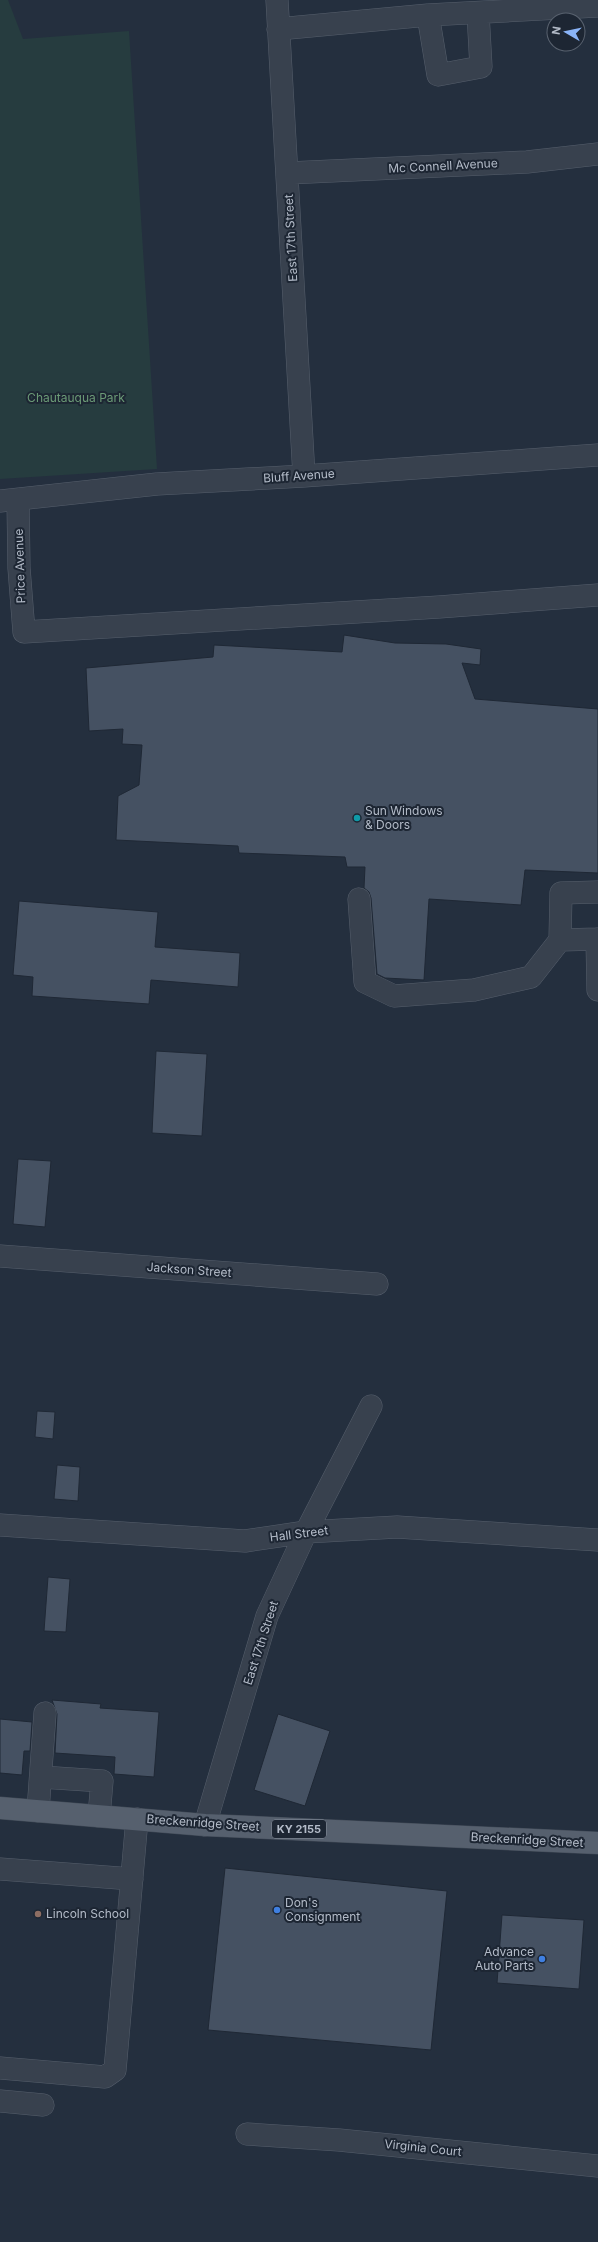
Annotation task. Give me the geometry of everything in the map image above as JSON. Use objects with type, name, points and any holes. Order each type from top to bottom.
[{"type":"main road","name":"Breckenridge Street","points":[[0,1808],[205,1824],[598,1843]]},
{"type":"street","name":"East 17th Street","points":[[277,0],[304,476]]},
{"type":"street","points":[[278,29],[428,15],[598,6]]},
{"type":"street","points":[[428,15],[438,75],[481,68],[478,13]]},
{"type":"street","name":"Mc Connell Avenue","points":[[288,174],[527,162],[598,154]]},
{"type":"street","name":"Bluff Avenue","points":[[9,500],[157,484],[304,476],[598,455]]},
{"type":"street","name":"Price Avenue","points":[[9,500],[19,568],[24,632],[439,607],[598,595]]},
{"type":"street","points":[[359,899],[365,982],[394,996],[474,990],[531,977],[560,940],[561,893],[598,892]]},
{"type":"street","points":[[560,940],[598,939],[598,990]]},
{"type":"street","name":"Jackson Street","points":[[0,1256],[377,1284]]},
{"type":"street","name":"East 17th Street","points":[[205,1824],[267,1616],[306,1532],[371,1406]]},
{"type":"street","name":"Hall Street","points":[[0,1525],[245,1541],[306,1532],[397,1527],[598,1540]]},
{"type":"street","points":[[38,1811],[45,1713]]},
{"type":"street","points":[[41,1776],[102,1782],[99,1816]]},
{"type":"street","points":[[0,2068],[105,2077],[115,2070],[137,1819]]},
{"type":"street","points":[[0,1868],[132,1879]]},
{"type":"street","points":[[0,2101],[43,2104]]},
{"type":"street","name":"Virginia Court","points":[[247,2134],[339,2140],[598,2166]]},
{"type":"green space","name":"Chautauqua Park","points":[[0,0],[8,0],[23,39],[129,31],[157,469],[0,479]]},
{"type":"building","name":"Sun Windows & Doors","points":[[344,635],[395,643],[446,644],[481,649],[480,665],[462,663],[475,699],[598,709],[598,873],[525,870],[521,905],[429,899],[424,980],[385,978],[377,974],[371,898],[369,892],[364,888],[365,867],[347,867],[345,857],[239,853],[238,846],[116,840],[118,796],[139,785],[142,745],[122,744],[123,729],[89,731],[86,668],[213,657],[214,645],[342,652]]},
{"type":"building","points":[[19,901],[158,912],[155,947],[240,953],[238,987],[151,980],[149,1004],[32,996],[33,977],[13,975]]},
{"type":"building","points":[[156,1051],[207,1054],[202,1136],[152,1133]]},
{"type":"building","points":[[18,1159],[51,1161],[45,1227],[13,1224]]},
{"type":"building","points":[[37,1411],[55,1412],[53,1439],[35,1437]]},
{"type":"building","points":[[57,1465],[80,1467],[78,1501],[54,1499]]},
{"type":"building","points":[[48,1577],[70,1579],[66,1632],[44,1631]]},
{"type":"building","points":[[52,1700],[101,1704],[100,1708],[159,1712],[154,1777],[114,1774],[115,1757],[55,1753],[57,1714]]},
{"type":"building","points":[[278,1714],[330,1731],[305,1806],[254,1790]]},
{"type":"building","points":[[0,1719],[32,1722],[30,1751],[24,1751],[22,1775],[0,1773]]},
{"type":"building","points":[[225,1868],[447,1891],[431,2050],[208,2030]]},
{"type":"building","points":[[502,1915],[584,1920],[579,1989],[497,1983]]},
{"type":"place","name":"Sun Windows & Doors","points":[[357,818]]},
{"type":"place","name":"Don's Consignment","points":[[277,1910]]},
{"type":"place","name":"Lincoln School","points":[[38,1914]]},
{"type":"place","name":"Advance Auto Parts","points":[[542,1959]]}]
